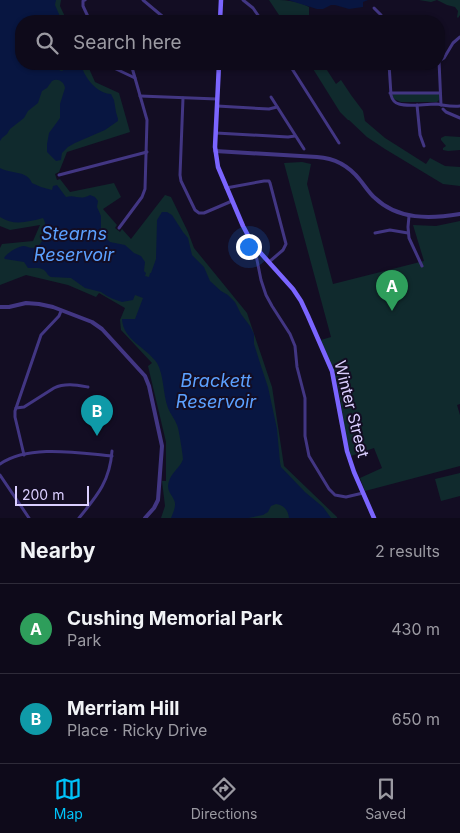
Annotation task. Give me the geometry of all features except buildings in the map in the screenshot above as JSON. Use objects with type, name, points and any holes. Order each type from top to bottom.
[{"type":"main road","points":[[220,15],[221,0]]},
{"type":"main road","name":"Winter Street","points":[[219,70],[215,151],[218,167],[246,232],[257,249],[290,285],[298,297],[327,359],[334,381],[347,451],[374,518]]},
{"type":"street","points":[[85,0],[83,5],[87,15]]},
{"type":"street","points":[[143,0],[161,15]]},
{"type":"street","points":[[243,0],[254,8],[258,15]]},
{"type":"street","points":[[374,8],[380,15]]},
{"type":"street","points":[[445,56],[460,37]]},
{"type":"street","points":[[118,70],[135,78]]},
{"type":"street","points":[[119,228],[144,193],[147,120],[133,70]]},
{"type":"street","points":[[293,70],[339,143]]},
{"type":"street","points":[[389,70],[391,98],[396,103],[442,108],[460,106]]},
{"type":"street","points":[[439,70],[442,108],[446,112],[460,118]]},
{"type":"street","points":[[390,93],[440,93]]},
{"type":"street","points":[[140,96],[217,99]]},
{"type":"street","points":[[271,97],[304,150]]},
{"type":"street","points":[[183,98],[181,181],[195,210],[199,213],[204,213],[232,201]]},
{"type":"street","points":[[417,104],[419,133],[424,146]]},
{"type":"street","points":[[217,106],[269,109],[277,107]]},
{"type":"street","points":[[216,133],[295,136]]},
{"type":"street","points":[[215,151],[331,159],[343,164],[373,196],[393,210],[409,216],[431,217],[460,214]]},
{"type":"street","points":[[59,176],[147,152]]},
{"type":"street","points":[[226,188],[264,180],[270,183],[286,244],[283,250],[269,262]]},
{"type":"street","points":[[409,216],[408,233],[422,266]]},
{"type":"street","points":[[375,233],[390,230],[408,233]]},
{"type":"street","points":[[257,249],[256,255],[265,292],[294,343],[296,367],[305,398],[305,440],[309,456],[329,489],[335,495],[346,497],[363,493]]},
{"type":"street","points":[[0,307],[9,308],[32,303],[43,304],[97,325],[148,382],[162,443],[162,453],[158,500],[145,518]]},
{"type":"street","points":[[24,455],[15,417],[16,408],[41,335],[57,318],[61,310]]},
{"type":"street","points":[[16,408],[24,407],[56,387],[71,385],[88,387]]},
{"type":"street","points":[[0,464],[13,457],[42,452],[57,451],[112,456]]},
{"type":"street","points":[[79,518],[103,486],[109,471],[112,451]]},
{"type":"street","points":[[0,476],[29,518]]},
{"type":"green space","points":[[0,0],[61,0],[60,6],[64,15],[15,15],[15,70],[90,70],[95,82],[119,93],[130,132],[67,152],[59,172],[55,174],[57,180],[60,179],[70,192],[114,183],[121,197],[103,209],[117,225],[115,228],[120,232],[122,229],[131,239],[165,195],[171,197],[194,248],[247,313],[272,387],[284,466],[337,518],[161,518],[165,506],[162,481],[166,481],[166,442],[148,366],[152,363],[121,330],[120,320],[125,308],[99,293],[96,297],[68,285],[26,275],[0,285],[0,248],[2,244],[33,241],[40,225],[10,230],[0,226]]},
{"type":"green space","points":[[269,0],[285,0],[309,7],[309,15],[279,15]]},
{"type":"green space","points":[[419,0],[437,0],[431,2]]},
{"type":"green space","points":[[437,0],[460,0],[460,15],[458,18],[458,11],[455,7]]},
{"type":"green space","points":[[314,70],[327,70],[336,84],[341,80],[363,111],[365,121],[385,138],[426,164],[430,158],[445,166],[460,167],[460,186],[443,184],[385,149],[367,137],[340,112]]},
{"type":"green space","points":[[394,93],[438,93],[439,100],[437,102],[401,102],[394,99],[392,95]]},
{"type":"green space","points":[[445,136],[460,137],[460,150],[443,150],[446,146],[441,138]]},
{"type":"green space","points":[[302,162],[311,164],[307,184],[333,284],[424,261],[413,225],[436,226],[460,221],[460,404],[457,405],[460,415],[460,466],[365,491],[360,478],[382,468],[374,448],[351,456],[348,447],[335,375],[321,340],[331,337],[284,163]]},
{"type":"green space","points":[[460,473],[460,496],[441,501],[435,479]]},
{"type":"water","points":[[0,0],[56,0],[55,5],[59,15],[15,15],[15,70],[83,70],[92,84],[100,91],[111,94],[118,121],[105,130],[68,147],[62,153],[61,160],[56,161],[47,152],[47,144],[49,133],[60,118],[60,104],[65,88],[62,82],[54,80],[42,91],[38,103],[0,141]]},
{"type":"water","points":[[288,0],[368,0],[363,2],[363,7],[349,9],[331,5],[323,9],[317,9]]},
{"type":"water","name":"Brackett Reservoir","points":[[0,168],[22,174],[30,179],[32,183],[41,187],[52,190],[53,186],[57,185],[66,197],[90,195],[95,197],[98,201],[97,207],[101,216],[101,231],[110,242],[125,245],[141,256],[145,262],[145,276],[149,277],[156,259],[157,220],[162,212],[172,215],[188,238],[192,255],[204,267],[210,281],[235,302],[254,334],[254,344],[268,387],[277,429],[281,467],[305,492],[323,507],[331,518],[289,518],[285,508],[276,504],[271,506],[268,512],[263,515],[248,518],[171,518],[175,504],[169,490],[169,481],[183,459],[178,427],[168,408],[161,373],[157,363],[126,332],[122,319],[135,319],[143,298],[135,295],[133,300],[122,302],[101,292],[85,288],[71,278],[51,277],[43,269],[28,268],[24,262],[5,259],[8,254],[19,247],[33,248],[39,245],[45,234],[45,221],[43,218],[26,222],[10,222],[0,217]]},
{"type":"place","name":"Cushing Memorial Park","points":[[392,311]]},
{"type":"place","name":"Merriam Hill","points":[[97,436]]},
{"type":"water label","name":"Stearns Reservoir","points":[[74,243]]}]
